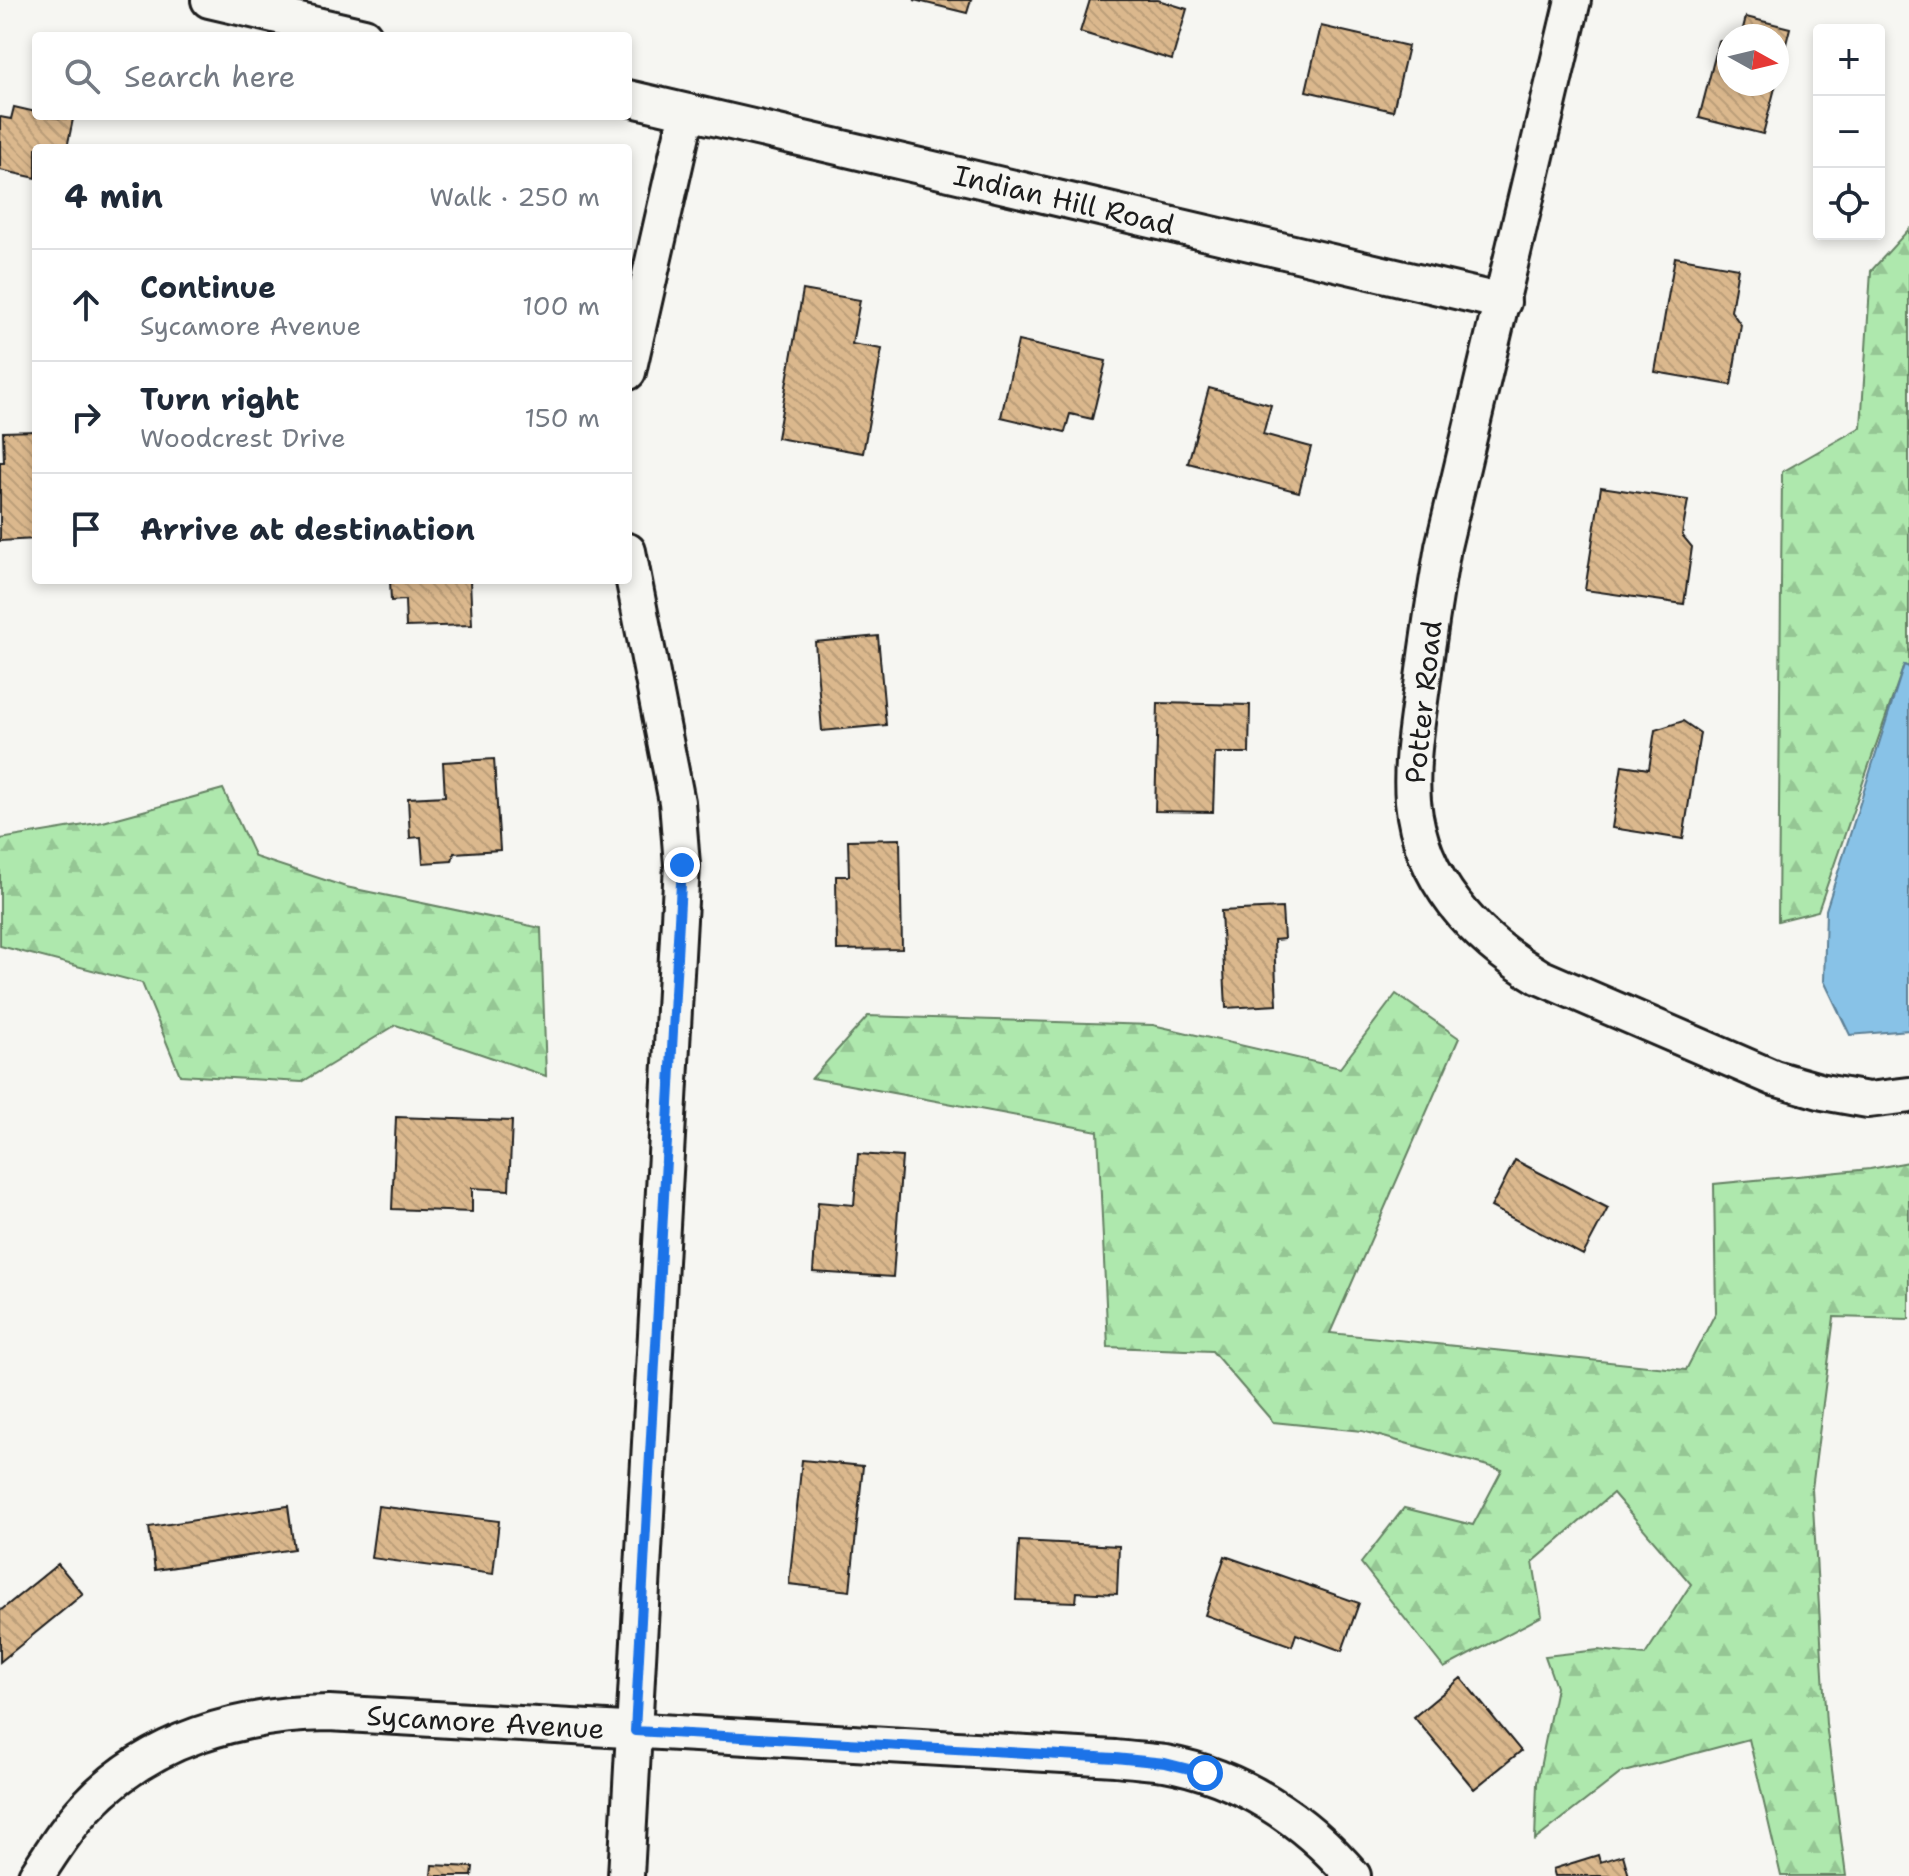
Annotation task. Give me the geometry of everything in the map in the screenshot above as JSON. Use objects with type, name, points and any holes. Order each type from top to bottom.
[{"type":"street","points":[[209,0],[347,32]]},
{"type":"street","name":"Potter Road","points":[[1573,0],[1443,547],[1415,738],[1414,805],[1427,856],[1445,892],[1479,934],[1510,960],[1554,983],[1774,1078],[1823,1092],[1868,1100],[1909,1095]]},
{"type":"street","name":"Indian Hill Road","points":[[632,99],[1503,302]]},
{"type":"street","points":[[632,354],[687,112]]},
{"type":"street","points":[[626,1876],[682,865],[677,802],[632,571]]},
{"type":"street","name":"Sycamore Avenue","points":[[36,1876],[88,1804],[122,1775],[173,1745],[216,1727],[288,1713],[1165,1763],[1205,1773],[1263,1799],[1318,1839],[1353,1876]]},
{"type":"green space","points":[[1909,229],[1909,667],[1904,665],[1818,911],[1778,921],[1782,472],[1861,427],[1871,271]]},
{"type":"green space","points":[[223,789],[255,857],[346,887],[541,928],[546,1076],[396,1025],[302,1082],[180,1075],[142,983],[0,946],[0,839],[103,822]]},
{"type":"green space","points":[[1396,994],[1459,1038],[1330,1333],[1686,1370],[1716,1312],[1714,1184],[1870,1169],[1909,1162],[1909,1319],[1834,1317],[1812,1489],[1826,1724],[1846,1876],[1781,1876],[1749,1739],[1621,1773],[1535,1840],[1537,1783],[1556,1687],[1545,1656],[1598,1650],[1645,1655],[1691,1584],[1613,1493],[1533,1562],[1542,1616],[1444,1668],[1361,1563],[1404,1508],[1473,1525],[1502,1470],[1362,1431],[1273,1422],[1212,1351],[1108,1347],[1098,1131],[812,1078],[868,1016],[1153,1025],[1340,1068]]},
{"type":"water","points":[[1904,665],[1909,667],[1909,1030],[1850,1035],[1824,981],[1826,910]]},
{"type":"building","points":[[914,0],[971,0],[967,13]]},
{"type":"building","points":[[1090,0],[1158,0],[1187,9],[1172,60],[1080,32]]},
{"type":"building","points":[[1746,17],[1774,24],[1744,24]]},
{"type":"building","points":[[1321,26],[1408,46],[1393,111],[1306,91]]},
{"type":"building","points":[[1717,49],[1717,96],[1773,96],[1763,134],[1699,118]]},
{"type":"building","points":[[14,107],[32,111],[32,120],[73,120],[68,144],[32,144],[32,177],[0,170],[0,117],[11,119]]},
{"type":"building","points":[[1675,257],[1738,268],[1731,311],[1741,325],[1731,385],[1655,372]]},
{"type":"building","points":[[803,290],[860,300],[852,344],[882,349],[863,453],[777,438]]},
{"type":"building","points":[[1018,341],[1106,361],[1092,419],[1070,414],[1065,432],[1001,417]]},
{"type":"building","points":[[1209,388],[1271,405],[1263,434],[1311,447],[1299,492],[1188,463]]},
{"type":"building","points":[[32,431],[32,539],[0,541],[3,432]]},
{"type":"building","points":[[1601,487],[1688,500],[1682,535],[1692,547],[1684,604],[1585,590]]},
{"type":"building","points":[[390,584],[470,584],[472,625],[406,627],[405,600],[391,601]]},
{"type":"building","points":[[878,636],[886,725],[822,731],[815,642]]},
{"type":"building","points":[[1158,703],[1250,705],[1249,753],[1215,753],[1213,812],[1155,811]]},
{"type":"building","points":[[1683,721],[1700,733],[1683,839],[1612,828],[1622,765],[1649,769],[1655,730]]},
{"type":"building","points":[[494,759],[500,850],[454,853],[452,861],[423,863],[421,837],[410,838],[408,798],[445,796],[443,762]]},
{"type":"building","points":[[900,839],[902,949],[837,950],[836,876],[849,876],[848,840]]},
{"type":"building","points":[[1282,908],[1284,939],[1274,940],[1277,1005],[1226,1008],[1221,911]]},
{"type":"building","points":[[396,1117],[512,1121],[509,1190],[472,1188],[472,1212],[392,1209]]},
{"type":"building","points":[[858,1154],[902,1157],[893,1277],[813,1272],[818,1202],[854,1205]]},
{"type":"building","points":[[1515,1160],[1608,1208],[1583,1255],[1491,1207]]},
{"type":"building","points":[[802,1460],[863,1466],[850,1591],[789,1584]]},
{"type":"building","points":[[288,1506],[294,1549],[155,1570],[149,1527]]},
{"type":"building","points":[[378,1506],[499,1521],[493,1574],[371,1558]]},
{"type":"building","points":[[1019,1541],[1119,1546],[1117,1594],[1077,1592],[1076,1602],[1016,1600]]},
{"type":"building","points":[[1225,1556],[1359,1603],[1342,1651],[1296,1634],[1292,1646],[1205,1615]]},
{"type":"building","points":[[58,1564],[83,1594],[0,1662],[0,1611]]},
{"type":"building","points":[[1461,1678],[1521,1751],[1474,1789],[1414,1717]]},
{"type":"building","points":[[1598,1855],[1600,1862],[1623,1855],[1629,1876],[1555,1876],[1553,1869]]},
{"type":"building","points":[[432,1865],[473,1867],[472,1876],[431,1876]]},
{"type":"route","points":[[682,865],[635,1731],[1115,1758],[1165,1763],[1205,1773]]}]
